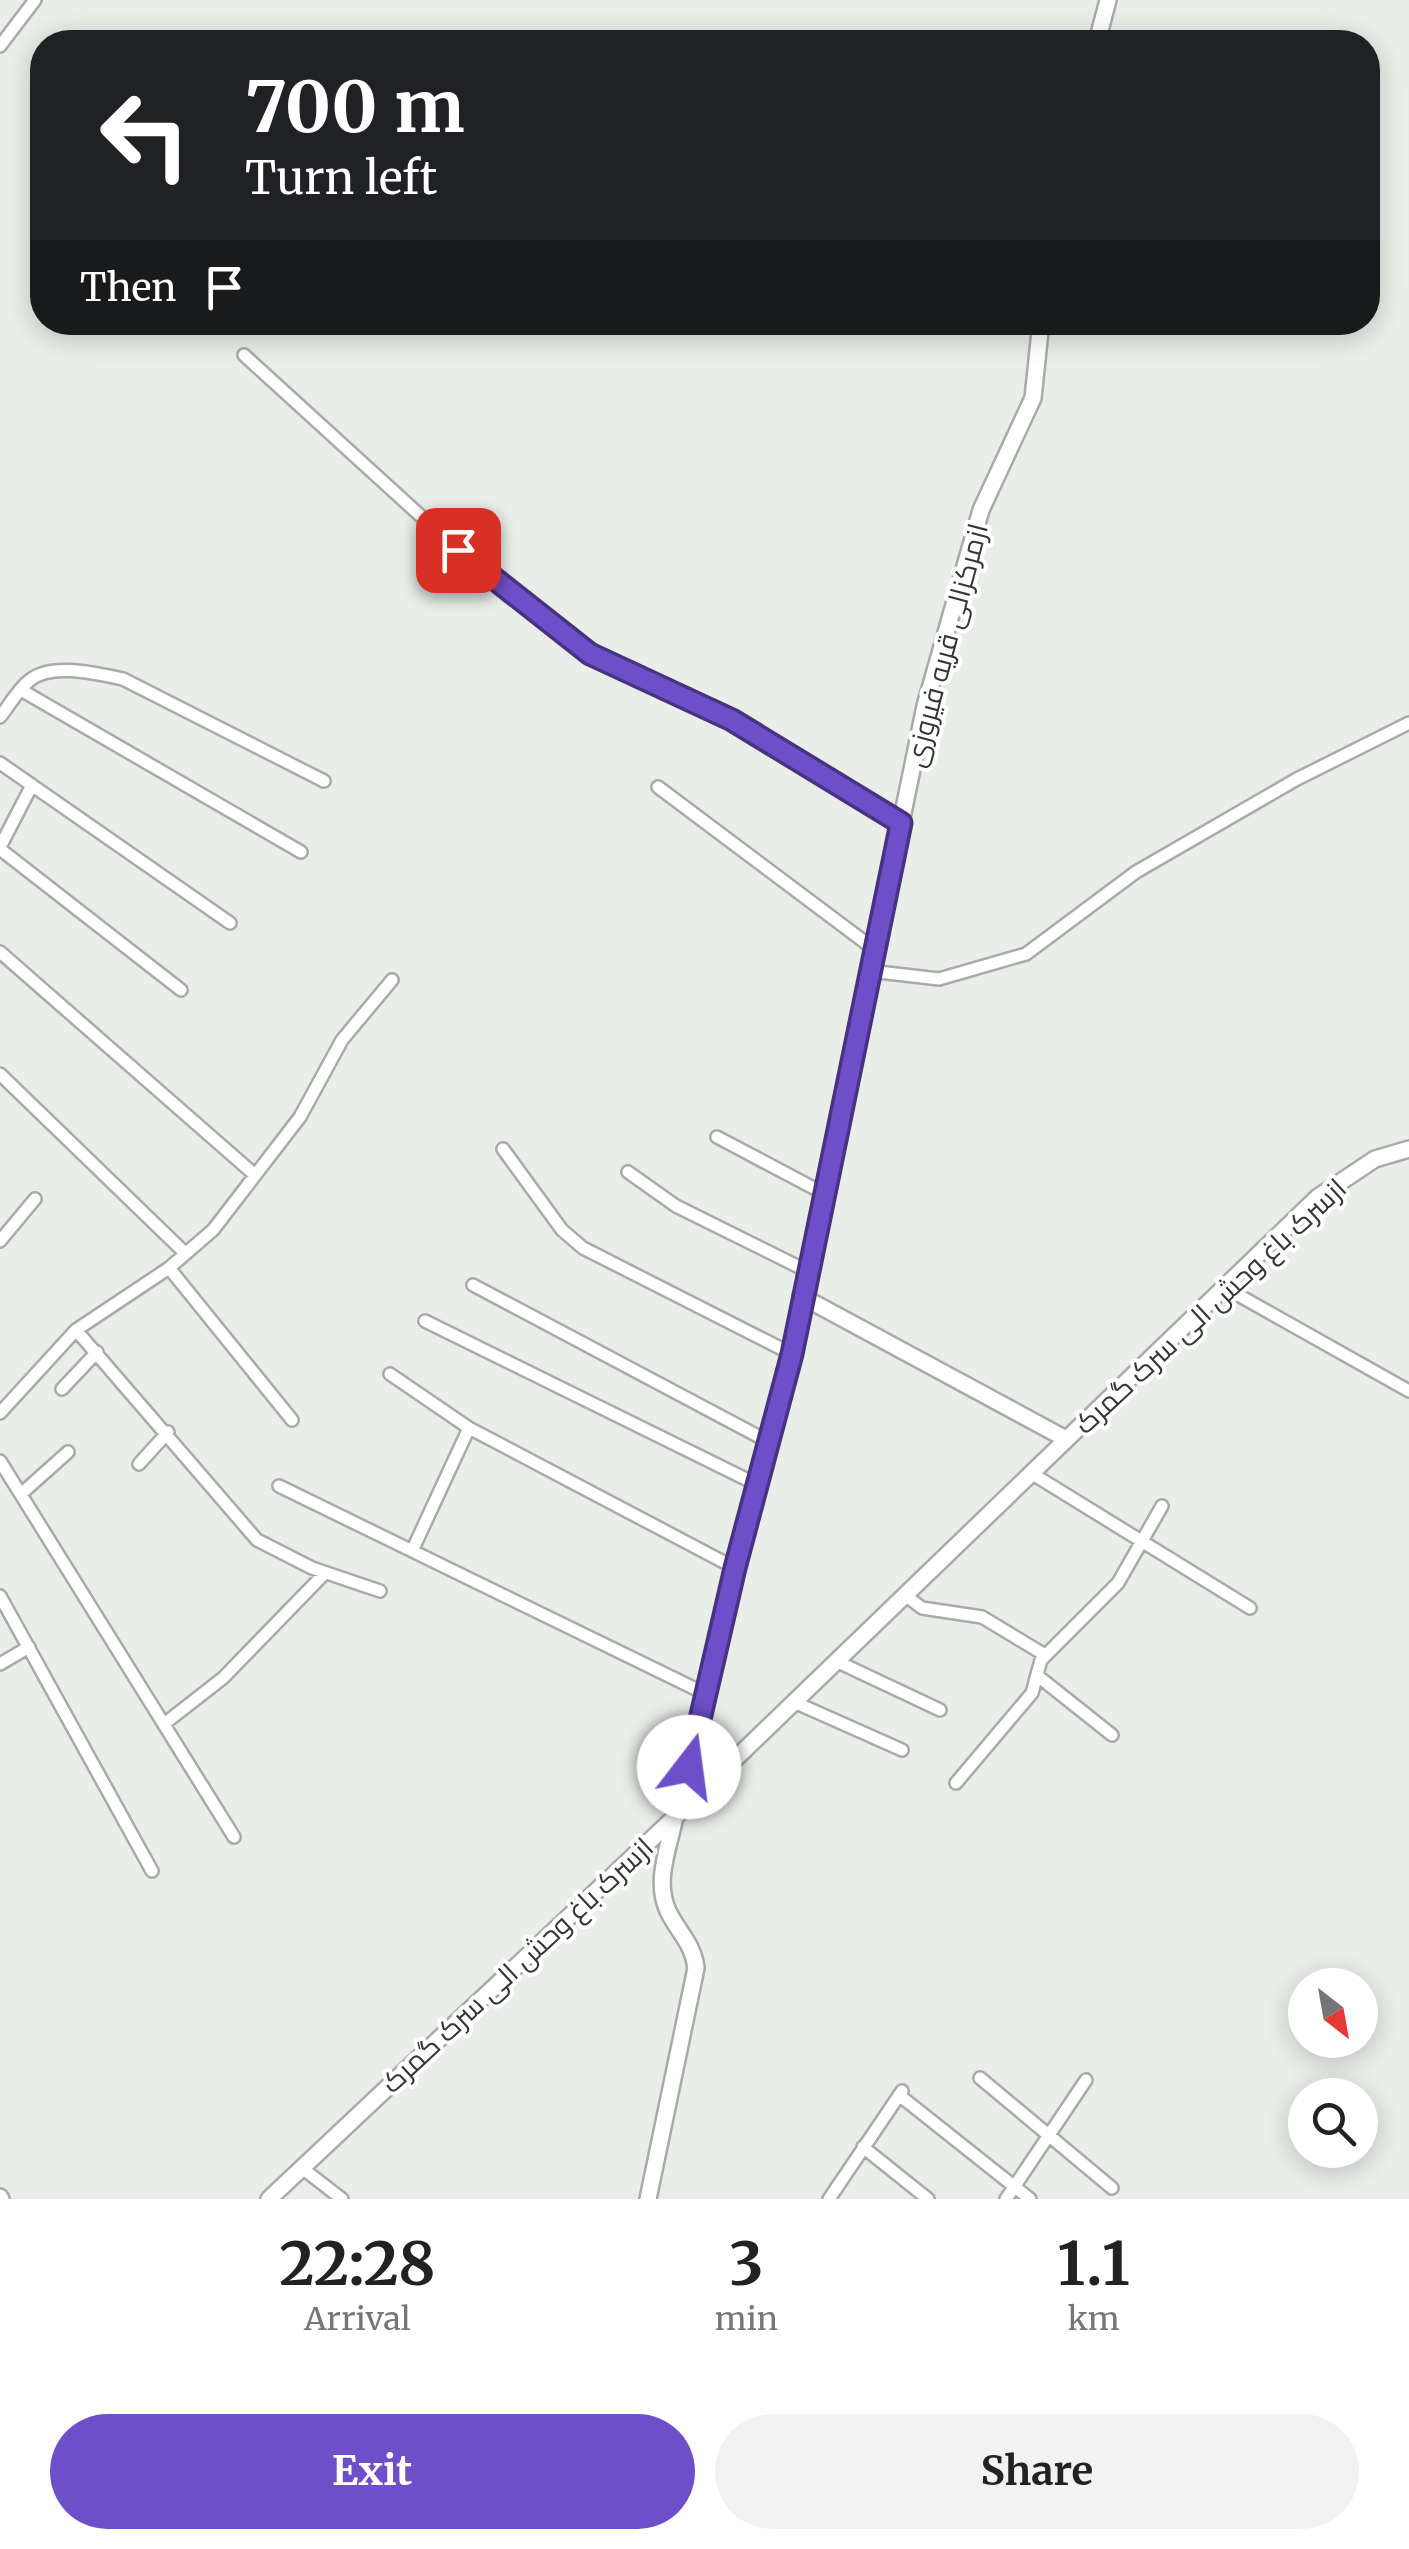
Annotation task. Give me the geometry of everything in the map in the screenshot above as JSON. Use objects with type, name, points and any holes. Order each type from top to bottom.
[{"type":"main road","points":[[1100,30],[1108,0]]},
{"type":"main road","name":"ازمرکزالی قریه فیروزی","points":[[707,1786],[689,1767],[735,1568],[792,1354],[925,706],[981,510],[1033,398],[1040,335]]},
{"type":"main road","name":"ازسرک باغ وحش الی سرک گمرک","points":[[270,2199],[675,1817],[1318,1197],[1376,1160],[1409,1149]]},
{"type":"main road","name":"ازسرک باغ وحش الی سرک گمرک","points":[[801,1296],[1066,1440]]},
{"type":"main road","points":[[648,2199],[696,1968],[694,1950],[669,1914],[661,1885],[675,1817]]},
{"type":"street","points":[[0,46],[35,0]]},
{"type":"street","points":[[244,355],[481,571],[590,654],[732,720],[901,823]]},
{"type":"street","points":[[0,717],[30,680],[50,672],[123,679],[324,781]]},
{"type":"street","points":[[21,690],[301,852]]},
{"type":"street","points":[[870,970],[940,979],[1026,954],[1136,872],[1297,779],[1409,723]]},
{"type":"street","points":[[0,763],[230,923]]},
{"type":"street","points":[[32,786],[0,848],[181,990]]},
{"type":"street","points":[[658,787],[874,949]]},
{"type":"street","points":[[0,952],[255,1175]]},
{"type":"street","points":[[0,1412],[76,1330],[169,1268],[213,1230],[300,1117],[342,1040],[392,980]]},
{"type":"street","points":[[0,1074],[184,1253]]},
{"type":"street","points":[[717,1137],[823,1193]]},
{"type":"street","points":[[503,1149],[562,1230],[588,1252],[792,1354]]},
{"type":"street","points":[[628,1172],[676,1206],[806,1271]]},
{"type":"street","points":[[0,1241],[35,1199]]},
{"type":"street","points":[[169,1268],[292,1420]]},
{"type":"street","points":[[472,1285],[769,1442]]},
{"type":"street","points":[[1224,1287],[1409,1392]]},
{"type":"street","points":[[426,1321],[756,1484]]},
{"type":"street","points":[[76,1330],[258,1540],[324,1572],[380,1591]]},
{"type":"street","points":[[62,1389],[96,1352]]},
{"type":"street","points":[[390,1374],[469,1428],[735,1568]]},
{"type":"street","points":[[412,1551],[469,1428]]},
{"type":"street","points":[[139,1464],[168,1432]]},
{"type":"street","points":[[20,1494],[68,1452]]},
{"type":"street","points":[[0,1461],[234,1838]]},
{"type":"street","points":[[1030,1474],[1250,1608]]},
{"type":"street","points":[[279,1486],[708,1695]]},
{"type":"street","points":[[956,1783],[1032,1693],[1038,1665],[1045,1655],[1118,1582],[1162,1506]]},
{"type":"street","points":[[164,1724],[224,1678],[324,1572]]},
{"type":"street","points":[[905,1595],[922,1608],[982,1618],[1045,1655]]},
{"type":"street","points":[[0,1596],[152,1871]]},
{"type":"street","points":[[0,1664],[28,1647]]},
{"type":"street","points":[[836,1661],[940,1710]]},
{"type":"street","points":[[1038,1677],[1112,1735]]},
{"type":"street","points":[[794,1702],[902,1750]]},
{"type":"street","points":[[980,2078],[1112,2188]]},
{"type":"street","points":[[1006,2199],[1086,2080]]},
{"type":"street","points":[[829,2199],[901,2092],[1030,2199]]},
{"type":"street","points":[[863,2148],[928,2199]]},
{"type":"street","points":[[302,2168],[342,2199]]},
{"type":"route","points":[[458,550],[590,654],[732,720],[901,823],[792,1354],[786,1363],[689,1767]]}]
